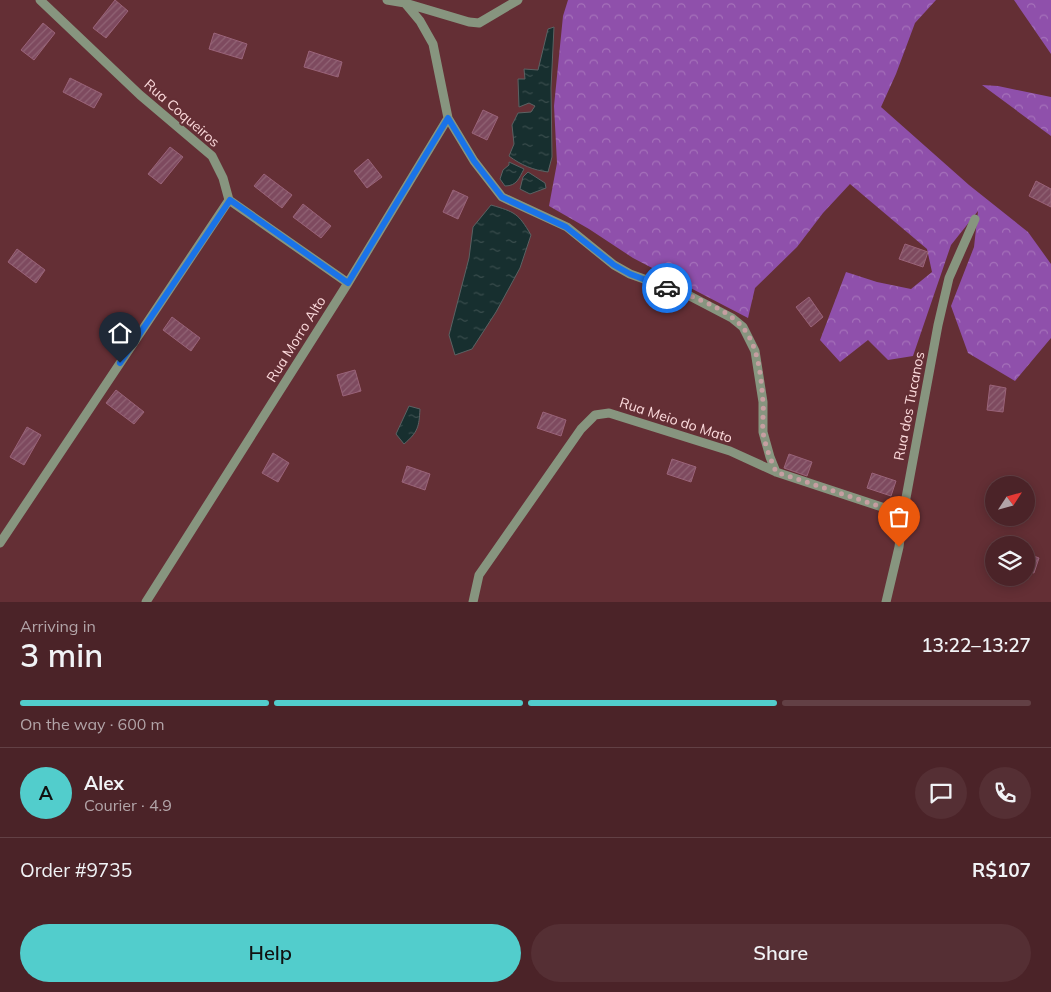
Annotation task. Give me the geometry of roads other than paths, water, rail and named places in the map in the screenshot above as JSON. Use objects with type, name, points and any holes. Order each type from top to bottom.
[{"type":"street","name":"Rua Coqueiros","points":[[40,0],[140,95],[212,156],[223,178],[230,200]]},
{"type":"street","points":[[387,0],[479,23],[518,0]]},
{"type":"street","points":[[405,3],[424,27],[434,44],[448,118],[474,161],[502,197],[566,227],[614,265],[630,274],[686,294],[732,318],[743,327],[755,351],[763,402],[763,432],[776,472]]},
{"type":"street","name":"Rua Morro Alto","points":[[146,602],[348,283],[448,118]]},
{"type":"street","points":[[0,543],[230,200],[348,283]]},
{"type":"street","name":"Rua dos Tucanos","points":[[886,602],[899,547],[903,514],[938,325],[949,278],[975,219]]},
{"type":"street","name":"Rua Meio do Mato","points":[[473,602],[480,575],[581,429],[595,416],[609,413],[730,451],[776,472],[903,514]]},
{"type":"water","points":[[554,27],[551,88],[552,157],[548,172],[527,167],[509,156],[514,144],[512,125],[518,113],[531,112],[535,106],[529,103],[519,107],[518,79],[525,79],[524,69],[538,70],[548,29]]},
{"type":"water","points":[[509,162],[524,169],[515,183],[505,186],[500,179],[503,170],[509,165]]},
{"type":"water","points":[[528,172],[545,183],[546,188],[530,194],[520,189],[523,177]]},
{"type":"water","points":[[491,205],[515,214],[523,222],[531,235],[520,268],[496,312],[472,349],[455,355],[449,335],[469,258],[473,227]]},
{"type":"water","points":[[409,406],[420,409],[419,420],[417,429],[404,444],[396,434]]}]
